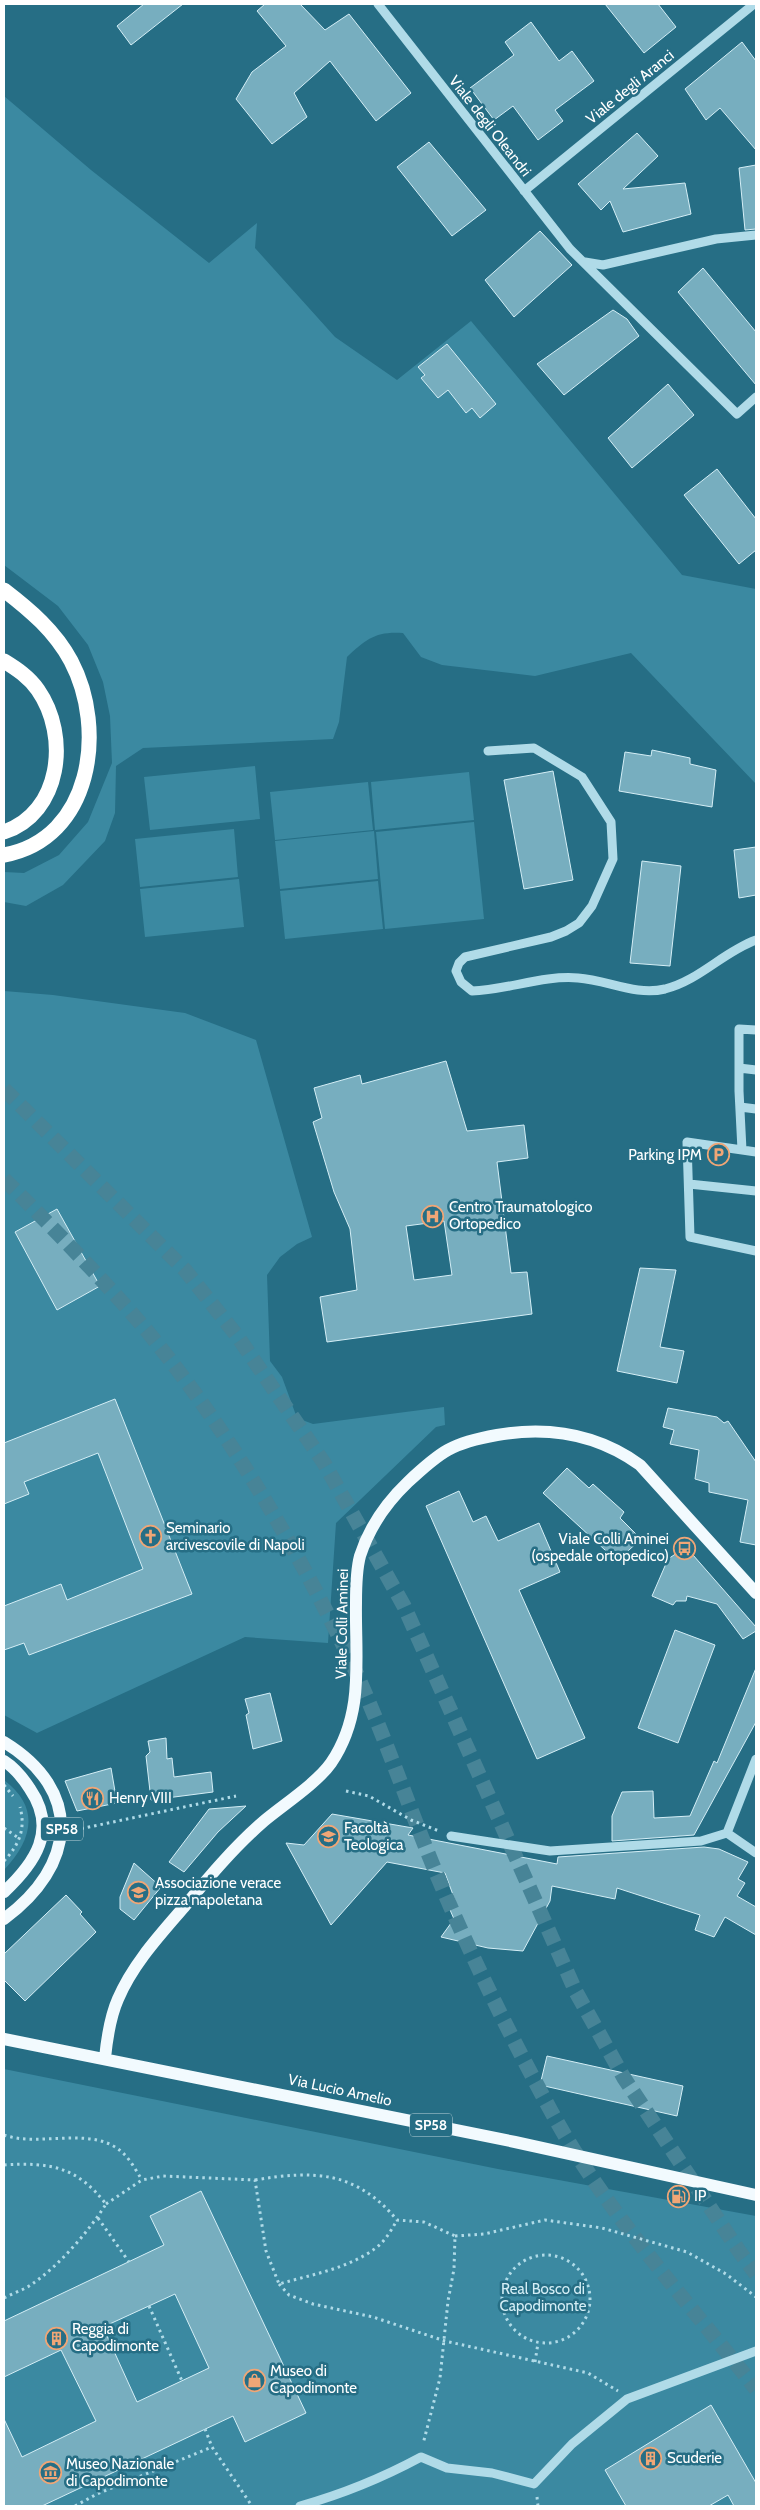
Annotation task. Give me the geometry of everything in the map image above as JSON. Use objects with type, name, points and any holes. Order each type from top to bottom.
[{"type":"highway","points":[[4,590],[42,622],[71,661],[86,707],[90,754],[81,790],[58,826],[44,839],[30,847],[4,855]]},
{"type":"highway","points":[[4,660],[27,677],[39,691],[47,709],[56,749],[52,784],[44,802],[35,815],[4,832]]},
{"type":"main road","name":"Viale Colli Aminei","points":[[105,2058],[109,2028],[117,2000],[129,1977],[148,1950],[218,1866],[262,1823],[331,1763],[346,1732],[356,1700],[356,1581],[360,1557],[383,1509],[401,1488],[439,1454],[476,1439],[520,1432],[557,1432],[600,1442],[622,1452],[640,1465],[756,1593]]},
{"type":"main road","name":"SP58","points":[[4,1742],[30,1761],[51,1786],[58,1802],[62,1833],[59,1846],[44,1877],[4,1919]]},
{"type":"main road","name":"SP58","points":[[4,1761],[19,1774],[34,1795],[42,1812],[44,1827],[40,1844],[32,1859],[4,1892]]},
{"type":"main road","name":"Via Lucio Amelio","points":[[4,2039],[515,2142],[756,2195]]},
{"type":"street","name":"Viale degli Oleandri","points":[[378,4],[570,249],[737,414],[756,397]]},
{"type":"street","name":"Viale degli Aranci","points":[[524,191],[754,4]]},
{"type":"street","points":[[585,262],[603,265],[716,239],[756,235]]},
{"type":"street","points":[[488,751],[534,748],[582,777],[611,822],[613,859],[592,906],[579,923],[551,937],[465,957],[459,963],[456,971],[461,982],[472,991],[556,978],[578,978],[628,989],[653,990],[679,985],[694,979],[708,967],[756,940]]},
{"type":"street","points":[[742,1150],[739,1029],[756,1030]]},
{"type":"street","points":[[739,1068],[756,1070]]},
{"type":"street","points":[[740,1107],[756,1109]]},
{"type":"street","points":[[756,1152],[687,1142],[690,1237],[756,1251]]},
{"type":"street","points":[[689,1184],[756,1191]]},
{"type":"street","points":[[727,1833],[756,1759]]},
{"type":"street","points":[[451,1836],[550,1851],[701,1841],[727,1833]]},
{"type":"street","points":[[727,1833],[756,1853]]},
{"type":"street","points":[[300,2506],[335,2496],[385,2476],[422,2457],[447,2468],[492,2473],[534,2484],[572,2444],[627,2399],[756,2350]]},
{"type":"path","points":[[4,1785],[20,1808],[24,1819],[20,1839],[4,1861]]},
{"type":"path","points":[[346,1791],[369,1796],[411,1820],[451,1836]]},
{"type":"path","points":[[62,1833],[236,1796]]},
{"type":"path","points":[[4,1828],[20,1839]]},
{"type":"path","points":[[4,2135],[18,2140],[76,2139],[102,2141],[124,2154],[142,2180]]},
{"type":"path","points":[[4,2165],[17,2164],[66,2169],[91,2185],[106,2204]]},
{"type":"path","points":[[4,2298],[32,2284],[88,2231],[106,2204],[142,2180],[163,2176],[255,2180],[307,2174],[338,2178],[381,2201],[397,2220],[424,2222],[455,2236],[484,2234],[545,2220],[602,2228],[687,2252],[726,2274],[756,2297]]},
{"type":"path","points":[[255,2180],[266,2251],[278,2284],[288,2294],[313,2304],[373,2317],[445,2341],[588,2373],[627,2399]]},
{"type":"path","points":[[98,2218],[129,2262]]},
{"type":"path","points":[[278,2284],[345,2264],[374,2250],[386,2239],[397,2220]]},
{"type":"path","points":[[422,2457],[436,2396],[445,2341],[448,2301],[454,2269],[455,2236]]},
{"type":"path","points":[[548,2254],[560,2256],[575,2266],[586,2280],[590,2303],[581,2326],[573,2334],[562,2340],[538,2343],[517,2332],[509,2323],[502,2300],[503,2288],[515,2267],[524,2260],[548,2254]]},
{"type":"path","points":[[149,2306],[182,2381]]},
{"type":"path","points":[[535,2362],[538,2343]]},
{"type":"path","points":[[205,2429],[212,2447],[252,2506]]},
{"type":"path","points":[[75,2506],[97,2494],[212,2447]]},
{"type":"green space","points":[[4,96],[91,170],[209,263],[257,223],[255,248],[335,337],[397,380],[471,321],[682,575],[756,589],[756,784],[631,653],[535,676],[442,665],[421,657],[403,633],[386,633],[366,641],[347,657],[339,722],[333,739],[143,748],[116,766],[115,813],[105,841],[63,885],[26,906],[4,902],[4,872],[24,873],[59,855],[88,822],[112,763],[110,716],[103,682],[88,645],[58,606],[4,565]]},
{"type":"green space","points":[[255,766],[260,819],[150,830],[144,777]]},
{"type":"green space","points":[[469,772],[474,820],[375,830],[371,782]]},
{"type":"green space","points":[[368,782],[373,830],[275,840],[270,792]]},
{"type":"green space","points":[[474,822],[484,919],[385,929],[376,832]]},
{"type":"green space","points":[[234,829],[238,877],[140,887],[135,839]]},
{"type":"green space","points":[[374,831],[378,879],[280,889],[275,841]]},
{"type":"green space","points":[[239,879],[244,927],[145,937],[140,889]]},
{"type":"green space","points":[[378,881],[383,929],[285,939],[280,891]]},
{"type":"green space","points":[[4,991],[53,995],[185,1013],[256,1040],[312,1237],[297,1244],[280,1257],[267,1275],[270,1361],[282,1377],[297,1418],[313,1424],[444,1407],[445,1425],[436,1427],[336,1523],[328,1643],[245,1637],[37,1733],[4,1715]]},
{"type":"green space","points":[[4,1780],[24,1802],[28,1813],[28,1824],[26,1836],[21,1847],[14,1859],[4,1870]]},
{"type":"green space","name":"Real Bosco di Capodimonte","points":[[4,2069],[498,2169],[756,2216],[756,2506],[4,2506]]},
{"type":"building","points":[[144,4],[183,4],[131,45],[117,26]]},
{"type":"building","points":[[265,4],[300,4],[325,30],[349,14],[411,93],[376,121],[330,61],[294,93],[307,117],[272,144],[236,99],[252,72],[286,46],[257,11]]},
{"type":"building","points":[[605,4],[658,4],[676,27],[644,53]]},
{"type":"building","points":[[531,22],[559,61],[572,51],[594,81],[555,110],[563,121],[538,140],[513,106],[494,120],[470,88],[514,55],[505,42]]},
{"type":"building","points":[[742,42],[756,61],[756,150],[720,108],[706,120],[685,89]]},
{"type":"building","points":[[637,133],[658,156],[623,189],[685,183],[691,214],[623,232],[610,201],[601,210],[578,184]]},
{"type":"building","points":[[429,142],[486,210],[452,236],[397,167]]},
{"type":"building","points":[[756,165],[756,229],[745,230],[739,168]]},
{"type":"building","points":[[540,231],[572,265],[514,317],[485,280]]},
{"type":"building","points":[[703,268],[756,332],[756,385],[678,292]]},
{"type":"building","points":[[613,310],[627,319],[639,336],[564,395],[537,364]]},
{"type":"building","points":[[447,344],[496,404],[480,418],[472,408],[466,413],[448,390],[438,398],[421,378],[425,375],[418,367]]},
{"type":"building","points":[[668,384],[694,415],[632,468],[608,438]]},
{"type":"building","points":[[717,469],[756,519],[756,550],[739,564],[684,495]]},
{"type":"building","points":[[652,750],[690,758],[690,764],[716,770],[712,807],[619,791],[625,752],[651,756]]},
{"type":"building","points":[[553,771],[573,880],[524,889],[504,780]]},
{"type":"building","points":[[756,847],[756,895],[739,898],[734,850]]},
{"type":"building","points":[[642,861],[681,866],[670,966],[630,963]]},
{"type":"building","points":[[446,1061],[467,1131],[524,1125],[528,1158],[497,1162],[511,1273],[527,1272],[532,1314],[327,1342],[320,1297],[357,1290],[350,1229],[334,1192],[313,1122],[322,1118],[314,1088],[360,1075],[362,1084]],"holes":[[[444,1221],[452,1275],[414,1280],[406,1226]]]},
{"type":"building","points":[[57,1209],[100,1286],[57,1310],[15,1232]]},
{"type":"building","points":[[640,1268],[676,1270],[660,1347],[684,1351],[677,1383],[617,1371]]},
{"type":"building","points":[[115,1399],[192,1594],[29,1655],[24,1643],[4,1650],[4,1606],[61,1584],[67,1600],[143,1569],[98,1453],[24,1482],[29,1494],[4,1504],[4,1443]]},
{"type":"building","points":[[668,1408],[717,1417],[724,1423],[728,1421],[756,1462],[756,1545],[740,1542],[748,1500],[709,1492],[709,1483],[695,1479],[699,1450],[670,1444],[674,1430],[663,1427]]},
{"type":"building","points":[[567,1468],[589,1488],[593,1484],[624,1512],[620,1518],[641,1539],[617,1561],[543,1493]]},
{"type":"building","points":[[459,1491],[473,1522],[486,1516],[498,1541],[539,1523],[560,1572],[519,1590],[585,1738],[537,1759],[426,1506]]},
{"type":"building","points":[[686,1547],[756,1627],[756,1631],[743,1639],[717,1604],[687,1596],[686,1601],[676,1601],[673,1605],[652,1596],[668,1559]]},
{"type":"building","points":[[675,1630],[715,1645],[678,1743],[638,1728]]},
{"type":"building","points":[[756,1668],[756,1722],[694,1835],[612,1841],[612,1816],[622,1792],[653,1791],[654,1818],[690,1816],[714,1761],[717,1763]]},
{"type":"building","points":[[270,1693],[282,1741],[253,1749],[246,1715],[249,1713],[245,1699]]},
{"type":"building","points":[[166,1738],[167,1759],[172,1758],[174,1777],[211,1772],[213,1792],[151,1800],[146,1756],[150,1752],[148,1741]]},
{"type":"building","points":[[111,1768],[117,1803],[77,1811],[65,1781]]},
{"type":"building","points":[[246,1806],[218,1832],[184,1872],[169,1862],[209,1809]]},
{"type":"building","points":[[332,1814],[413,1828],[408,1835],[557,1864],[558,1857],[704,1847],[719,1849],[748,1862],[738,1879],[745,1883],[737,1896],[756,1907],[756,1935],[725,1917],[714,1937],[695,1930],[700,1915],[617,1888],[615,1899],[552,1886],[550,1901],[523,1951],[488,1948],[441,1937],[454,1919],[447,1903],[456,1903],[445,1873],[387,1862],[331,1925],[286,1843],[304,1845]]},
{"type":"building","name":"Associazione verace pizza napoletana","points":[[134,1863],[161,1887],[134,1920],[120,1909],[120,1897]]},
{"type":"building","points":[[66,1895],[82,1912],[80,1914],[96,1932],[25,2001],[4,1980],[4,1954]]},
{"type":"building","points":[[547,2056],[683,2086],[677,2116],[540,2085]]},
{"type":"building","name":"Reggia di Capodimonte","points":[[201,2191],[306,2413],[245,2442],[233,2416],[42,2506],[4,2506],[4,2419],[22,2457],[96,2421],[61,2350],[4,2377],[4,2321],[164,2245],[150,2216]],"holes":[[[175,2294],[209,2368],[137,2402],[103,2327]]]},
{"type":"building","name":"Scuderie","points":[[711,2405],[756,2483],[756,2506],[734,2506],[728,2495],[709,2506],[626,2506],[605,2470]]},
{"type":"tunnel","points":[[4,1089],[185,1270],[238,1337],[324,1463],[404,1606],[576,1992],[624,2078],[756,2274]]},
{"type":"tunnel","points":[[4,1179],[113,1292],[147,1331],[204,1406],[255,1484],[302,1566],[345,1649],[369,1702],[432,1863],[459,1926],[503,2019],[551,2111],[596,2184],[621,2219],[756,2389]]},
{"type":"place","name":"Parking IPM","points":[[718,1155]]},
{"type":"place","name":"Centro Traumatologico Ortopedico","points":[[433,1216]]},
{"type":"place","name":"Seminario arcivescovile di Napoli","points":[[150,1537]]},
{"type":"place","name":"Viale Colli Aminei (ospedale ortopedico)","points":[[685,1548]]},
{"type":"place","name":"Henry VIII","points":[[93,1798]]},
{"type":"place","name":"Facoltà Teologica","points":[[328,1837]]},
{"type":"place","name":"Associazione verace pizza napoletana","points":[[139,1892]]},
{"type":"place","name":"IP","points":[[678,2196]]},
{"type":"place","name":"Reggia di Capodimonte","points":[[56,2338]]},
{"type":"place","name":"Museo di Capodimonte","points":[[254,2380]]},
{"type":"place","name":"Scuderie","points":[[651,2458]]},
{"type":"place","name":"Museo Nazionale di Capodimonte","points":[[50,2473]]}]
